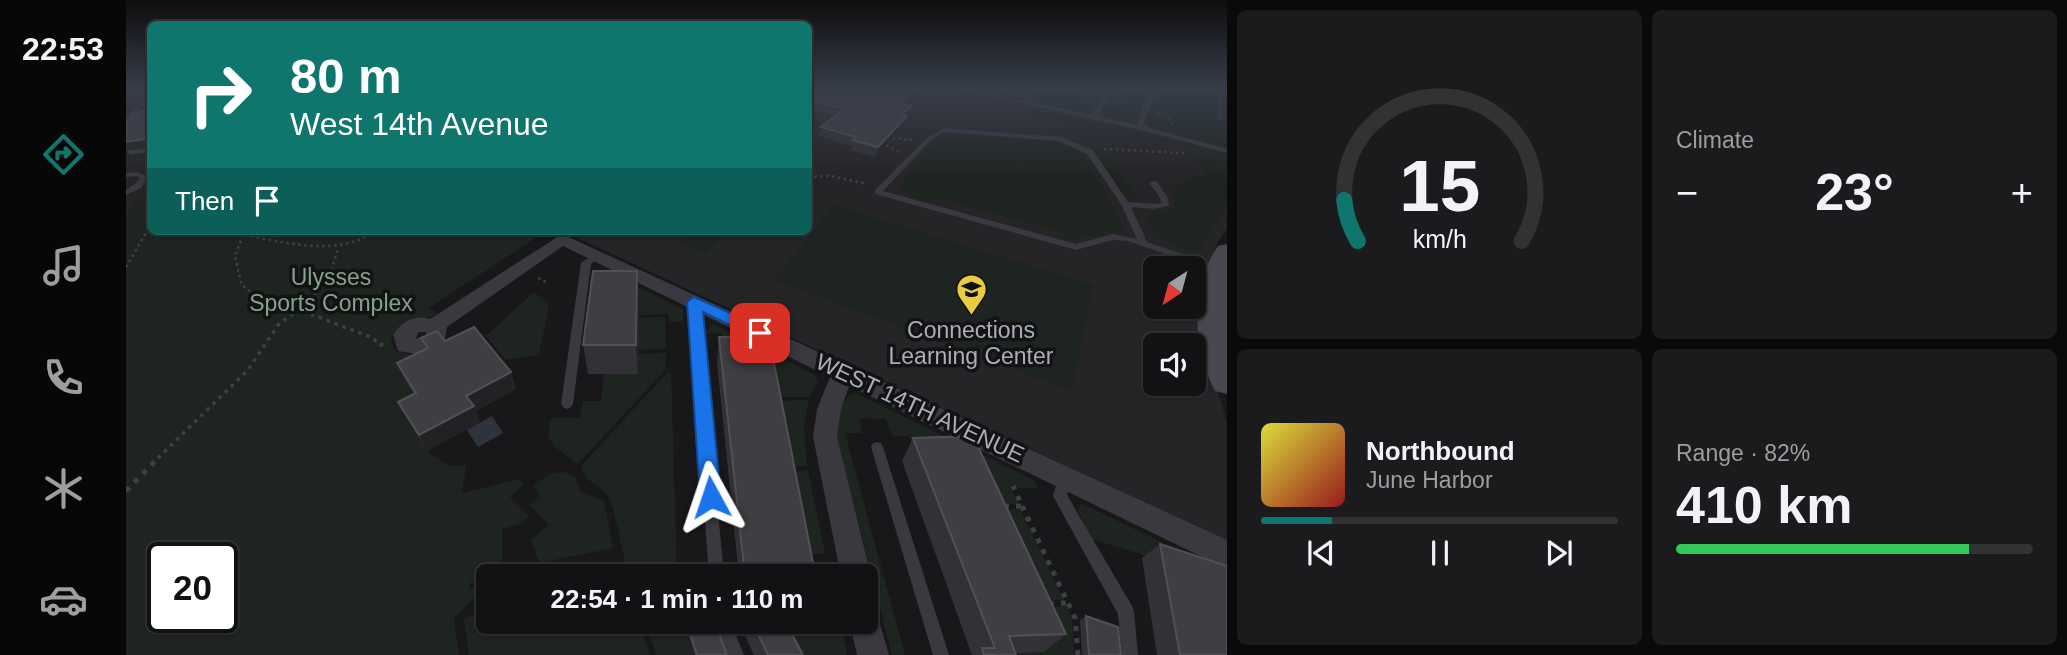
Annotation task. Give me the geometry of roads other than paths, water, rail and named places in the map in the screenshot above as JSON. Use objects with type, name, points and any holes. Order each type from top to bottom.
[{"type":"main road","points":[[1224,264],[1210,295],[1210,316],[1227,382]]},
{"type":"street","name":"WEST 14TH AVENUE","points":[[402,339],[412,327],[424,324],[434,326],[562,239],[1227,555]]},
{"type":"street","points":[[845,373],[838,383],[829,409],[825,437],[853,564]]},
{"type":"street","points":[[868,634],[873,655]]},
{"type":"lane","points":[[1100,119],[1227,151]]},
{"type":"lane","points":[[1142,119],[1140,123],[1150,130]]},
{"type":"lane","points":[[1143,242],[1125,204],[1090,152],[1059,139],[944,130],[930,138],[878,192],[1076,247],[1113,237],[1143,242],[1224,264]]},
{"type":"lane","points":[[126,152],[147,150]]},
{"type":"lane","points":[[126,175],[137,174],[144,177],[138,186],[126,193]]},
{"type":"lane","points":[[1125,204],[1155,207],[1165,204],[1163,196],[1153,183]]},
{"type":"lane","points":[[568,404],[586,263],[597,255]]},
{"type":"lane","points":[[694,302],[716,564]]},
{"type":"lane","points":[[877,447],[941,655]]},
{"type":"lane","points":[[1065,477],[1060,496],[1126,612],[1130,655]]},
{"type":"lane","points":[[727,634],[736,655]]},
{"type":"place","name":"Connections Learning Center","points":[[971,316]]},
{"type":"park label","name":"Ulysses Sports Complex","points":[[331,290]]}]
